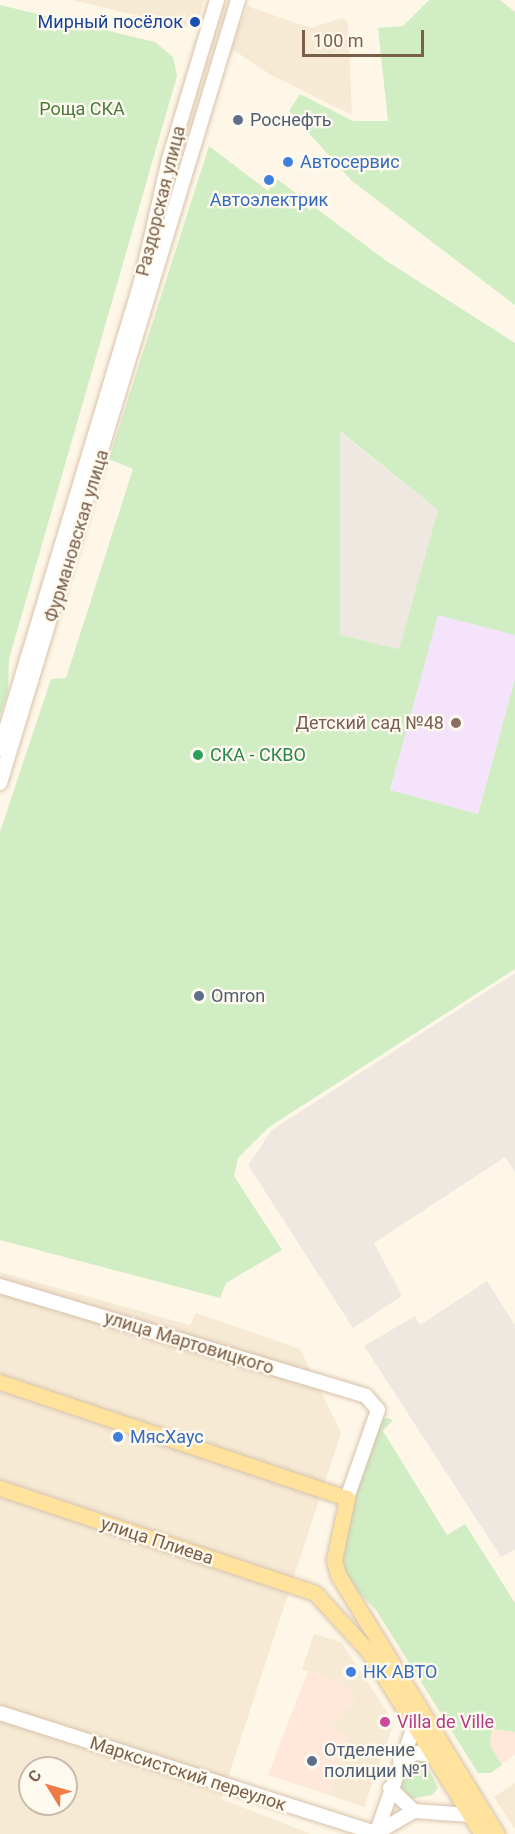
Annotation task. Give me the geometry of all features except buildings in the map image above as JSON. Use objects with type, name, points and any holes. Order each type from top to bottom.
[{"type":"main road","name":"Раздорская улица","points":[[146,287],[182,116],[217,0]]},
{"type":"main road","name":"Раздорская улица","points":[[146,287],[238,0]]},
{"type":"main road","name":"Раздорская улица","points":[[182,116],[201,121]]},
{"type":"main road","name":"Фурмановская улица","points":[[0,749],[146,287]]},
{"type":"main road","name":"Фурмановская улица","points":[[0,783],[146,287]]},
{"type":"main road","name":"улица Мартовицкого","points":[[0,1286],[366,1396],[376,1404],[347,1498]]},
{"type":"main road","points":[[0,1382],[347,1498],[334,1560],[346,1593],[459,1783],[496,1834]]},
{"type":"main road","name":"улица Плиева","points":[[0,1488],[315,1593],[354,1632],[415,1724]]},
{"type":"main road","name":"Марксистский переулок","points":[[0,1713],[376,1833]]},
{"type":"main road","points":[[415,1724],[433,1754],[459,1783]]},
{"type":"main road","points":[[376,1833],[390,1788],[415,1724]]},
{"type":"main road","points":[[400,1761],[416,1753],[433,1754],[459,1783],[470,1815],[482,1834]]},
{"type":"main road","points":[[442,1810],[459,1783]]},
{"type":"main road","points":[[390,1788],[414,1811]]},
{"type":"main road","points":[[376,1833],[414,1811],[442,1810],[470,1815]]},
{"type":"shaded area","points":[[72,0],[204,0],[197,25],[185,27]]},
{"type":"shaded area","points":[[247,6],[311,28],[342,18],[348,22],[352,115],[271,75],[232,49]]},
{"type":"shaded area","points":[[339,431],[438,510],[400,649],[340,636]]},
{"type":"shaded area","name":"Детский сад №48","points":[[438,614],[515,635],[515,679],[478,814],[390,790]]},
{"type":"shaded area","points":[[515,973],[515,1172],[505,1157],[374,1243],[402,1296],[353,1328],[248,1165],[272,1130]]},
{"type":"shaded area","points":[[0,1272],[190,1325],[196,1313],[300,1349],[341,1433],[221,1799],[311,1834],[0,1834]]},
{"type":"shaded area","points":[[487,1281],[515,1325],[515,1550],[501,1557],[364,1346],[415,1316],[420,1325]]},
{"type":"shaded area","points":[[314,1634],[341,1642],[394,1722],[364,1807],[329,1795],[349,1737],[326,1727],[353,1702],[345,1684],[302,1669]]},
{"type":"shaded area","points":[[308,1671],[345,1684],[354,1695],[354,1701],[327,1727],[349,1737],[329,1795],[268,1775]]},
{"type":"shaded area","points":[[492,1729],[515,1732],[515,1755],[501,1764],[490,1745]]},
{"type":"shaded area","points":[[515,1783],[515,1829],[494,1797]]},
{"type":"green space","points":[[429,0],[500,0],[515,12],[515,305],[352,181],[289,111],[300,94],[353,121],[388,121],[378,28],[403,26]]},
{"type":"green space","name":"Роща СКА","points":[[0,5],[155,42],[173,57],[177,76],[9,659],[8,691],[0,716]]},
{"type":"green space","points":[[209,146],[268,191],[277,179],[385,260],[515,343],[515,635],[438,615],[390,790],[478,814],[515,679],[515,969],[269,1127],[238,1158],[234,1176],[282,1250],[226,1283],[220,1298],[0,1240],[0,832],[51,679],[66,678],[133,469],[109,459]],"holes":[[[340,431],[438,510],[399,649],[340,635]]]},
{"type":"green space","points":[[388,1418],[393,1420],[383,1431],[447,1535],[465,1524],[515,1603],[515,1732],[492,1729],[490,1745],[502,1765],[491,1773],[478,1773],[376,1610],[342,1576],[339,1557],[356,1492],[379,1420]]},
{"type":"green space","points":[[423,1758],[438,1788],[432,1795],[410,1799],[400,1787],[409,1759]]},
{"type":"place","name":"Мирный посёлок","points":[[195,22]]},
{"type":"place","name":"Роснефть","points":[[238,120]]},
{"type":"place","name":"Автосервис","points":[[288,162]]},
{"type":"place","name":"Автоэлектрик","points":[[269,180]]},
{"type":"place","name":"Детский сад №48","points":[[456,723]]},
{"type":"place","name":"СКА - СКВО","points":[[198,755]]},
{"type":"place","name":"Omron","points":[[199,996]]},
{"type":"place","name":"МясХаус","points":[[118,1437]]},
{"type":"place","name":"НК АВТО","points":[[351,1672]]},
{"type":"place","name":"Villa de Ville","points":[[385,1722]]},
{"type":"place","name":"Отделение полиции №1","points":[[312,1761]]}]
